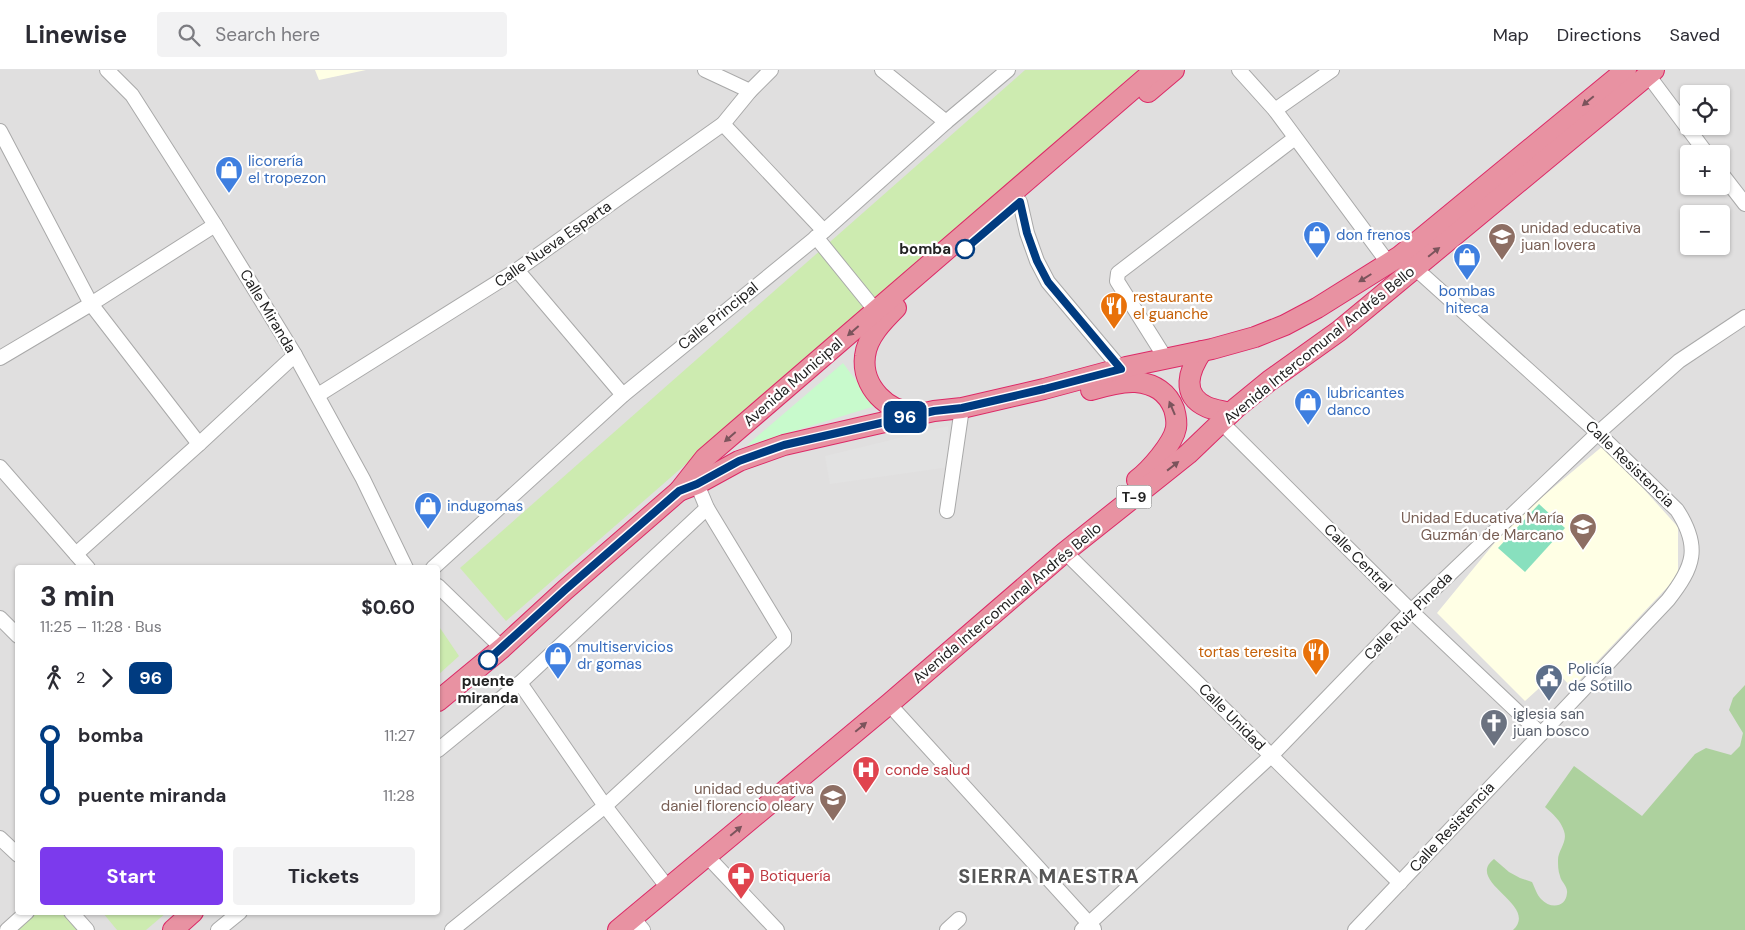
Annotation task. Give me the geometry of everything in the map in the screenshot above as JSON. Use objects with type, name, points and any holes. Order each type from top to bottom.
[{"type":"highway","name":"Avenida Intercomunal Andrés Bello","points":[[688,488],[739,461],[784,445],[934,411],[962,408],[1044,389],[1255,337],[1285,325],[1317,308],[1408,250],[1626,70]]},
{"type":"highway","name":"Avenida Municipal","points":[[934,411],[908,413],[884,402],[870,385],[865,372],[865,356],[870,339],[880,324],[898,306],[1170,71]]},
{"type":"highway","name":"Avenida Municipal","points":[[440,699],[502,648],[565,590],[688,488],[706,458],[876,311],[1170,71]]},
{"type":"highway","name":"Avenida Intercomunal Andrés Bello","points":[[631,926],[668,888],[706,855],[889,704],[1065,552],[1188,454],[1269,381],[1339,331],[1651,72]]},
{"type":"highway","points":[[1202,351],[1189,375],[1191,390],[1196,398],[1206,407],[1226,418]]},
{"type":"highway","name":"T-9","points":[[1044,389],[1073,394],[1134,382],[1152,385],[1164,392],[1172,404],[1176,418],[1176,429],[1159,458],[1084,529],[1065,552]]},
{"type":"highway","points":[[173,930],[190,915]]},
{"type":"street","name":"Calle Miranda","points":[[107,70],[132,96],[215,225],[295,355],[363,479],[405,565]]},
{"type":"street","points":[[705,70],[750,91]]},
{"type":"street","name":"Calle Nueva Esparta","points":[[318,395],[518,270],[723,124],[750,91],[771,70]]},
{"type":"street","points":[[882,70],[946,122]]},
{"type":"street","name":"Calle Principal","points":[[436,565],[623,395],[820,234],[946,122],[1008,70]]},
{"type":"street","points":[[1239,70],[1275,110],[1388,264]]},
{"type":"street","points":[[1275,110],[1332,70]]},
{"type":"street","points":[[1651,72],[1701,145]]},
{"type":"street","points":[[723,124],[820,234],[876,311]]},
{"type":"street","points":[[0,131],[91,304],[199,444]]},
{"type":"street","points":[[1166,359],[1117,281],[1118,273],[1295,138]]},
{"type":"street","points":[[1730,184],[1745,204]]},
{"type":"street","points":[[1020,202],[1027,233],[1037,261],[1048,282],[1121,369]]},
{"type":"street","points":[[0,358],[91,304],[215,225]]},
{"type":"street","name":"Calle Resistencia","points":[[1355,930],[1668,600],[1682,582],[1692,559],[1691,537],[1684,520],[1677,510],[1598,433],[1415,268]]},
{"type":"street","points":[[518,270],[623,395]]},
{"type":"street","name":"Calle Ruiz Pineda","points":[[1089,928],[1272,756],[1411,611],[1598,433],[1679,361],[1745,317]]},
{"type":"street","points":[[76,554],[295,355]]},
{"type":"street","points":[[947,510],[962,408]]},
{"type":"street","name":"Calle Central","points":[[1226,418],[1411,611],[1541,734]]},
{"type":"street","points":[[0,467],[85,565]]},
{"type":"street","points":[[452,930],[605,806],[784,641],[784,635],[707,508],[688,488]]},
{"type":"street","points":[[440,748],[520,683],[707,508]]},
{"type":"street","name":"Calle Unidad","points":[[1065,552],[1400,883]]},
{"type":"street","points":[[440,588],[502,648]]},
{"type":"street","points":[[0,618],[15,633]]},
{"type":"street","points":[[520,683],[605,806],[668,888]]},
{"type":"street","points":[[889,704],[1089,928]]},
{"type":"street","points":[[0,838],[15,853]]},
{"type":"street","points":[[706,855],[777,930]]},
{"type":"street","points":[[7,930],[24,915]]},
{"type":"street","points":[[74,915],[87,930]]},
{"type":"street","points":[[218,930],[236,915]]},
{"type":"street","points":[[947,930],[959,919]]},
{"type":"shaded area","points":[[0,70],[1745,70],[1745,762],[1580,930],[0,930]]},
{"type":"shaded area","points":[[315,70],[366,70],[319,80]]},
{"type":"shaded area","points":[[948,426],[949,467],[830,484],[825,456]]},
{"type":"shaded area","name":"Unidad Educativa María Guzmán de Marcano","points":[[1604,445],[1678,527],[1678,576],[1572,688],[1557,672],[1525,701],[1437,613],[1510,524]]},
{"type":"green space","points":[[1025,70],[1138,70],[506,621],[460,568]]},
{"type":"green space","points":[[843,363],[875,406],[746,446]]},
{"type":"green space","points":[[1539,504],[1565,528],[1525,572],[1498,548]]},
{"type":"green space","points":[[440,628],[459,656],[440,673]]},
{"type":"green space","points":[[1745,685],[1745,930],[1513,930],[1519,921],[1517,912],[1494,885],[1488,876],[1487,868],[1494,859],[1509,872],[1532,882],[1538,896],[1545,902],[1557,905],[1564,902],[1567,891],[1559,874],[1558,860],[1565,835],[1559,821],[1545,807],[1574,766],[1642,816],[1695,754],[1706,748],[1731,755],[1740,746],[1743,733],[1729,710],[1733,698]]},
{"type":"green space","points":[[34,915],[70,915],[81,930],[17,930]]},
{"type":"green space","points":[[105,915],[164,915],[146,930],[117,930]]},
{"type":"bus line","name":"96","points":[[488,660],[679,491],[697,484],[739,461],[806,439],[934,411],[962,408],[1121,369],[1048,282],[1037,261],[1027,233],[1020,202],[965,249]]},
{"type":"place","name":"licorería el tropezon","points":[[229,194]]},
{"type":"place","name":"bomba","points":[[965,249]]},
{"type":"place","name":"don frenos","points":[[1317,259]]},
{"type":"place","name":"unidad educativa juan lovera","points":[[1502,261]]},
{"type":"place","name":"bombas hiteca","points":[[1467,281]]},
{"type":"place","name":"restaurante el guanche","points":[[1114,330]]},
{"type":"place","name":"lubricantes danco","points":[[1308,426]]},
{"type":"place","name":"indugomas","points":[[428,530]]},
{"type":"place","name":"Unidad Educativa María Guzmán de Marcano","points":[[1583,551]]},
{"type":"place","name":"puente miranda","points":[[488,660]]},
{"type":"place","name":"tortas teresita","points":[[1316,676]]},
{"type":"place","name":"multiservicios dr gomas","points":[[558,680]]},
{"type":"place","name":"Policía de Sotillo","points":[[1549,702]]},
{"type":"place","name":"iglesia san juan bosco","points":[[1494,747]]},
{"type":"place","name":"conde salud","points":[[866,794]]},
{"type":"place","name":"unidad educativa daniel florencio oleary","points":[[833,822]]},
{"type":"place","name":"Botiquería","points":[[741,900]]},
{"type":"district","name":"SIERRA MAESTRA","points":[[1049,876]]}]
